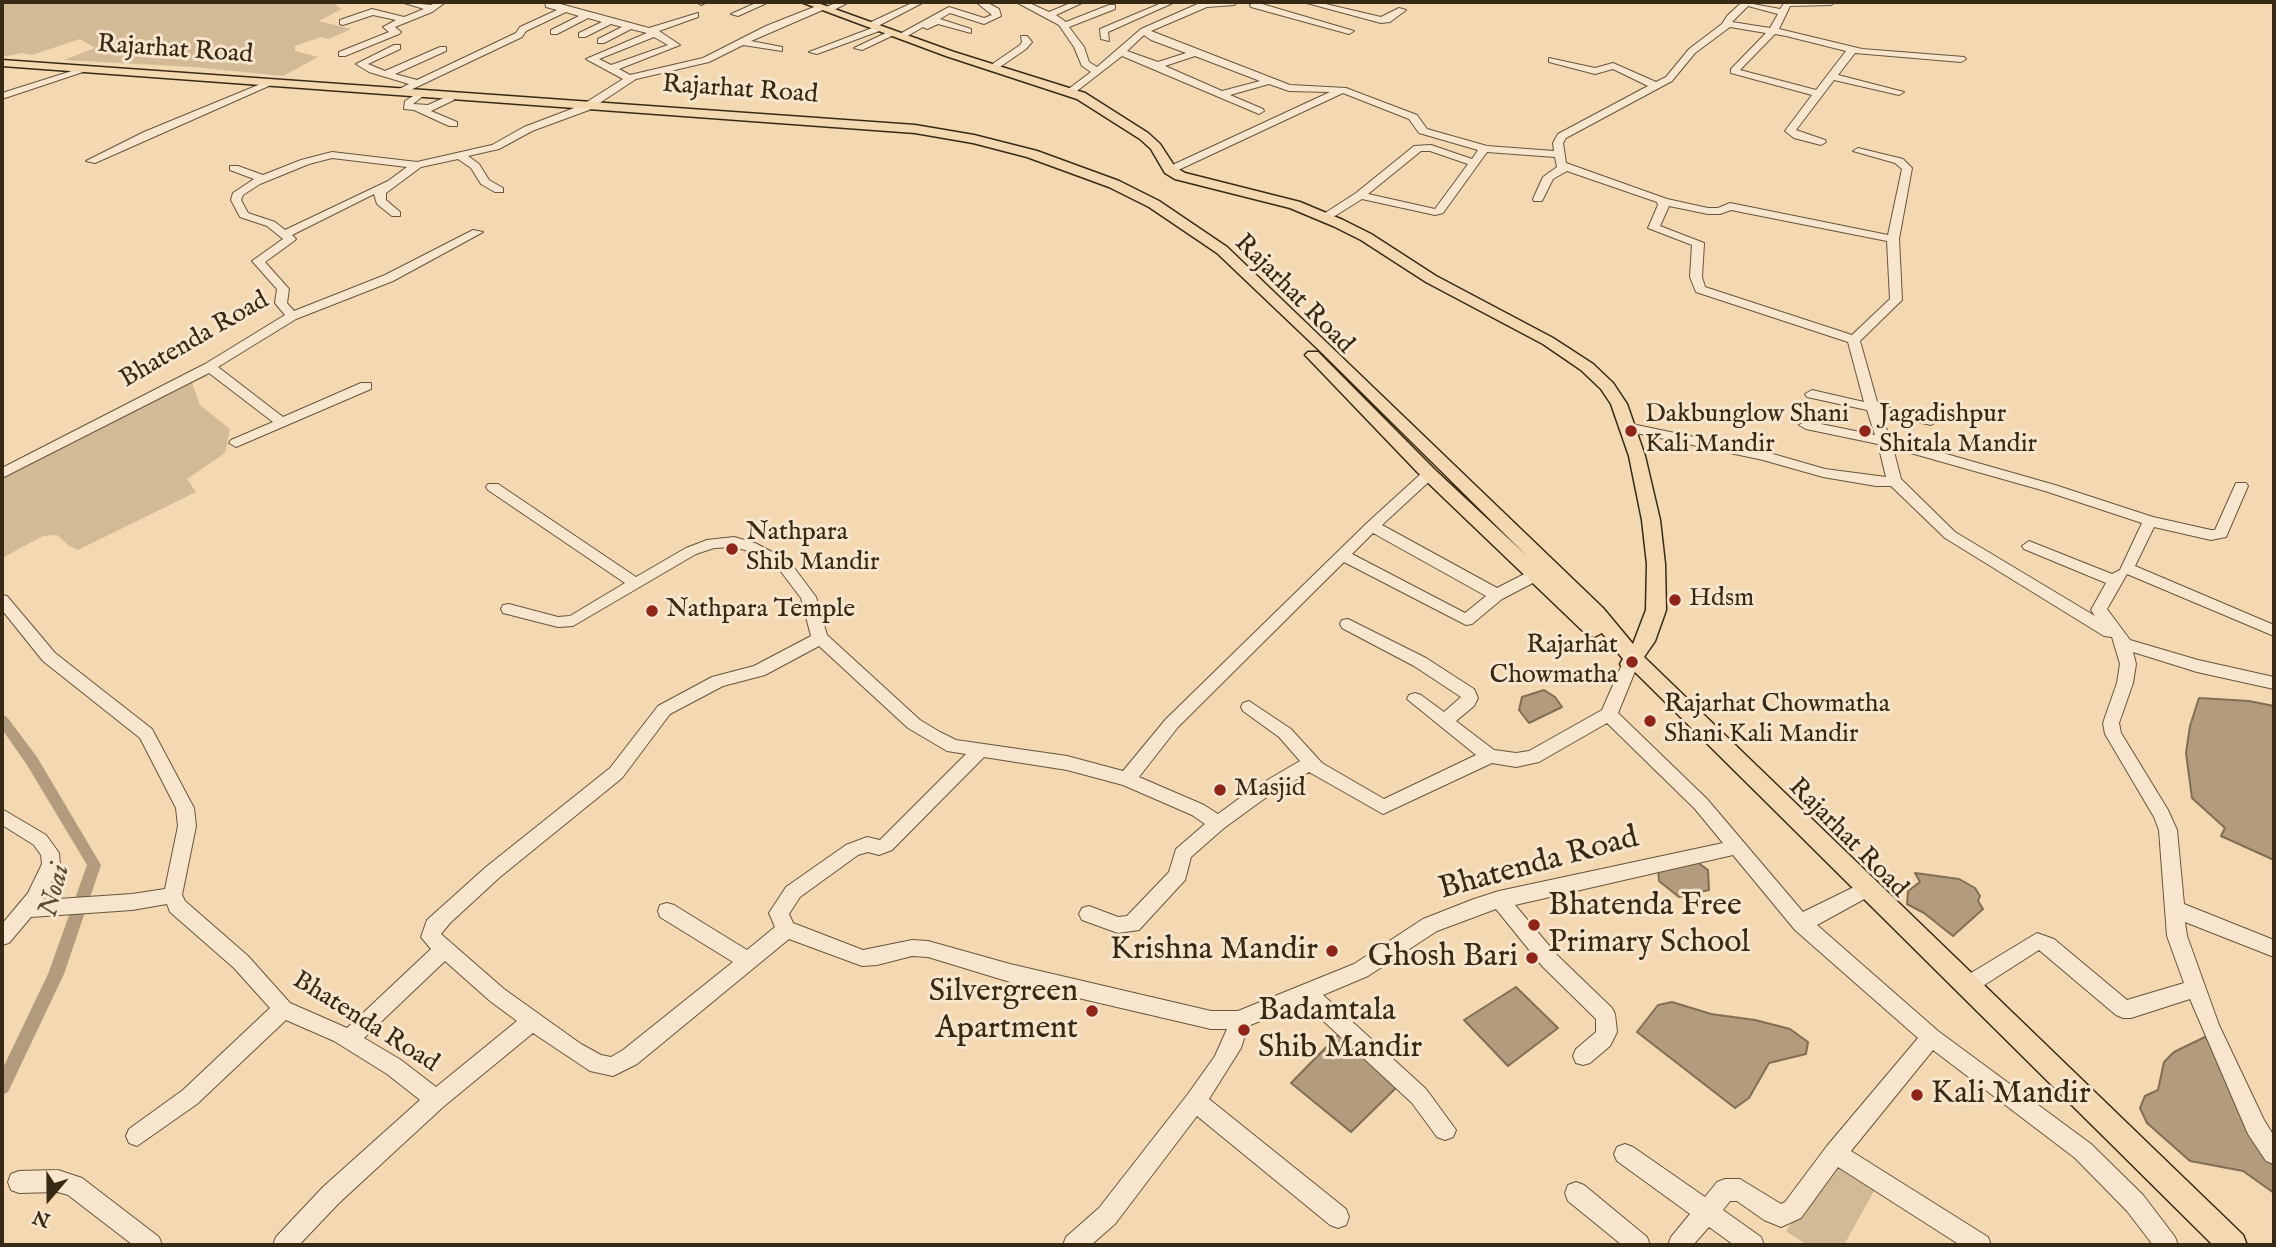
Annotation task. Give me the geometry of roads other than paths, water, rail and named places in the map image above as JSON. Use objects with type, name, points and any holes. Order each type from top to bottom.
[{"type":"main road","points":[[806,2],[1070,92],[1144,136],[1156,147],[1170,170],[1188,179],[1276,200],[1326,217],[1366,237],[1431,279],[1532,331],[1569,354],[1607,386],[1619,404],[1637,456],[1648,505],[1657,584],[1656,611],[1648,635],[1633,662]]},
{"type":"main road","points":[[2,65],[402,91],[585,107],[923,130],[1007,147],[1114,184],[1165,211],[1222,250],[1542,571]]},
{"type":"main road","name":"Rajarhat Road","points":[[2,65],[820,124],[937,136],[1000,149],[1075,174],[1165,218],[1211,252],[1429,474],[1542,571],[2218,1245]]},
{"type":"main road","name":"Rajarhat Road","points":[[1633,662],[2233,1245]]},
{"type":"street","points":[[405,2],[432,8]]},
{"type":"street","points":[[342,54],[396,32],[388,27],[442,2]]},
{"type":"street","points":[[549,2],[547,4],[564,10],[632,25],[675,43],[664,50],[610,69]]},
{"type":"street","points":[[735,14],[765,2]]},
{"type":"street","points":[[292,316],[281,303],[283,289],[258,261],[290,241],[286,234],[240,211],[236,200],[238,193],[264,179],[314,159],[332,155],[417,165],[502,144],[528,129],[565,117],[585,107],[629,78],[697,63],[743,41],[845,2]]},
{"type":"street","points":[[890,32],[920,2]]},
{"type":"street","points":[[859,48],[890,32],[949,10],[984,21],[997,16],[996,11],[980,2]]},
{"type":"street","points":[[1020,2],[1049,15],[1064,26],[1079,47],[1085,65],[1097,71]]},
{"type":"street","points":[[1055,2],[1068,6]]},
{"type":"street","points":[[1049,15],[1080,2]]},
{"type":"street","points":[[1106,39],[1103,31],[1171,2]]},
{"type":"street","points":[[1192,2],[1203,5]]},
{"type":"street","points":[[1070,92],[1144,31],[1203,5],[1234,2]]},
{"type":"street","points":[[1260,2],[1254,5],[1349,31]]},
{"type":"street","points":[[1275,2],[1367,26]]},
{"type":"street","points":[[1307,2],[1381,20],[1387,20],[1402,10]]},
{"type":"street","points":[[1564,168],[1559,155],[1559,140],[1562,136],[1669,79],[1692,51],[1728,24],[1729,19],[1746,2],[1782,12]]},
{"type":"street","points":[[1818,94],[1734,72],[1773,31],[1787,4],[1831,2]]},
{"type":"street","points":[[402,91],[418,96],[519,35],[521,30],[564,10]]},
{"type":"street","points":[[1064,26],[1113,10],[1154,26]]},
{"type":"street","points":[[343,22],[372,12],[406,20]]},
{"type":"street","points":[[554,32],[587,15]]},
{"type":"street","points":[[629,78],[591,59],[695,15]]},
{"type":"street","points":[[582,35],[612,20]]},
{"type":"street","points":[[814,52],[938,21],[968,32]]},
{"type":"street","points":[[1728,24],[1773,31],[1852,50],[1961,59]]},
{"type":"street","points":[[601,41],[632,25]]},
{"type":"street","points":[[1144,31],[1154,38],[1289,89],[1343,90],[1413,117],[1423,131],[1486,149],[1559,155]]},
{"type":"street","points":[[994,68],[1023,47],[1027,42],[1024,38]]},
{"type":"street","points":[[743,41],[779,49]]},
{"type":"street","points":[[397,47],[361,64],[386,74],[453,124]]},
{"type":"street","points":[[386,74],[443,49]]},
{"type":"street","points":[[664,50],[697,63]]},
{"type":"street","points":[[1821,142],[1790,131],[1852,50]]},
{"type":"street","points":[[1121,52],[1259,111]]},
{"type":"street","points":[[1156,65],[1195,53]]},
{"type":"street","points":[[1552,60],[1595,71],[1613,66],[1656,86]]},
{"type":"street","points":[[2,96],[78,72]]},
{"type":"street","points":[[1832,77],[1899,92]]},
{"type":"street","points":[[1221,94],[1269,81]]},
{"type":"street","points":[[91,161],[266,85]]},
{"type":"street","points":[[1170,170],[1343,90]]},
{"type":"street","points":[[1326,217],[1360,195],[1418,148],[1431,148],[1474,163]]},
{"type":"street","points":[[1360,195],[1435,212],[1486,149]]},
{"type":"street","points":[[1854,340],[1896,300],[1893,239],[1906,166],[1899,161],[1858,151]]},
{"type":"street","points":[[461,156],[475,166],[485,183],[499,190]]},
{"type":"street","points":[[286,234],[389,183],[417,165]]},
{"type":"street","points":[[234,168],[264,179]]},
{"type":"street","points":[[1538,199],[1548,177],[1564,168],[1664,202],[1708,211],[1720,211],[1730,206],[1893,239]]},
{"type":"street","points":[[389,183],[379,197],[396,214]]},
{"type":"street","points":[[1664,202],[1654,228],[1698,243],[1696,277],[1700,289],[1854,340]]},
{"type":"street","name":"Bhatenda Road","points":[[2,474],[210,367],[292,316],[367,288],[477,232]]},
{"type":"street","points":[[1854,340],[1894,481],[1950,535],[2122,641],[2197,666],[2274,683]]},
{"type":"street","points":[[210,367],[276,419],[284,422]]},
{"type":"street","points":[[236,443],[366,386]]},
{"type":"street","points":[[1812,394],[1931,422]]},
{"type":"street","points":[[1807,425],[1884,441],[2201,534],[2221,534],[2241,486]]},
{"type":"street","points":[[1627,427],[1758,454],[1823,473],[1876,482],[1894,481]]},
{"type":"street","points":[[1127,779],[1172,723],[1342,555],[1429,474]]},
{"type":"street","points":[[493,487],[635,583]]},
{"type":"street","points":[[2150,521],[2099,610],[2122,641],[2127,667],[2112,723],[2113,734],[2162,815],[2168,830],[2177,936],[2209,1025],[2256,1127],[2274,1154]]},
{"type":"street","points":[[1372,526],[1497,595]]},
{"type":"street","points":[[509,609],[570,622],[691,551],[712,542],[734,542],[750,546],[789,570],[808,597],[820,638],[914,723],[953,746],[1067,762],[1127,779],[1198,810],[1218,823]]},
{"type":"street","points":[[2029,546],[2120,574],[2274,631]]},
{"type":"street","points":[[1342,555],[1466,620],[1497,595],[1542,571]]},
{"type":"street","points":[[2,600],[49,657],[145,734],[185,808],[187,825],[173,895],[132,902],[26,909]]},
{"type":"street","points":[[1348,624],[1420,662],[1468,693],[1471,698],[1468,702],[1444,722]]},
{"type":"street","points":[[820,638],[759,671],[718,681],[664,710],[616,773],[493,872],[434,926],[431,937],[497,995],[574,1051],[597,1064],[613,1067],[630,1057],[786,930],[779,913],[793,892],[852,850],[867,844],[879,848],[886,845],[980,751]]},
{"type":"street","points":[[1415,699],[1490,757],[1516,760],[1533,757],[1609,714],[1633,662]]},
{"type":"street","points":[[1249,707],[1285,733],[1314,765],[1358,794],[1384,807],[1490,757]]},
{"type":"street","points":[[1609,714],[1701,804],[1802,924],[1931,1037],[2082,1151],[2135,1203],[2167,1245]]},
{"type":"street","points":[[1089,914],[1118,925],[1132,924],[1178,875],[1182,854],[1218,823],[1304,765],[1314,765]]},
{"type":"street","points":[[2,816],[31,833],[50,853],[51,864],[44,881],[26,909],[2,937]]},
{"type":"street","name":"Bhatenda Road","points":[[786,930],[803,934],[862,958],[912,948],[928,949],[1010,973],[1211,1020],[1239,1020],[1374,963],[1430,925],[1499,900],[1737,847]]},
{"type":"street","points":[[1802,924],[1861,892]]},
{"type":"street","name":"Bhatenda Road","points":[[173,895],[177,906],[241,962],[283,1009],[348,1040],[394,1067],[436,1100]]},
{"type":"street","points":[[1499,900],[1550,961],[1605,1014],[1607,1032],[1603,1039],[1583,1056]]},
{"type":"street","points":[[2175,909],[2274,949]]},
{"type":"street","points":[[667,911],[746,960]]},
{"type":"street","points":[[1968,985],[2036,941],[2047,945],[2123,1009],[2131,1009],[2196,988]]},
{"type":"street","points":[[348,1040],[445,949]]},
{"type":"street","points":[[1307,993],[1419,1096],[1445,1130]]},
{"type":"street","points":[[137,1136],[190,1097],[283,1009]]},
{"type":"street","points":[[1074,1245],[1107,1216],[1195,1101],[1234,1041],[1239,1020]]},
{"type":"street","points":[[284,1245],[331,1195],[436,1100],[533,1021]]},
{"type":"street","points":[[1679,1245],[1725,1190],[1740,1190],[1772,1212],[1787,1214],[1793,1210],[1835,1153],[1931,1037]]},
{"type":"street","points":[[1195,1101],[1338,1217]]},
{"type":"street","points":[[1835,1153],[1980,1245]]},
{"type":"street","points":[[1625,1154],[1753,1245]]},
{"type":"street","points":[[19,1182],[58,1181],[74,1186],[151,1245]]},
{"type":"street","points":[[1576,1193],[1639,1245]]},
{"type":"waterway","name":"Noai","points":[[2,720],[32,761],[94,865],[56,974],[2,1087]]},
{"type":"place","name":"Dakbunglow Shani Kali Mandir","points":[[1631,431]]},
{"type":"place","name":"Jagadishpur Shitala Mandir","points":[[1865,431]]},
{"type":"place","name":"Nathpara Shib Mandir","points":[[732,549]]},
{"type":"place","name":"Hdsm","points":[[1675,600]]},
{"type":"place","name":"Nathpara Temple","points":[[652,611]]},
{"type":"place","name":"Rajarhat Chowmatha","points":[[1632,662]]},
{"type":"place","name":"Rajarhat Chowmatha Shani Kali Mandir","points":[[1650,721]]},
{"type":"place","name":"Masjid","points":[[1220,790]]},
{"type":"place","name":"Bhatenda Free Primary School","points":[[1534,925]]},
{"type":"place","name":"Krishna Mandir","points":[[1332,951]]},
{"type":"place","name":"Ghosh Bari","points":[[1532,958]]},
{"type":"place","name":"Silvergreen Apartment","points":[[1092,1011]]},
{"type":"place","name":"Badamtala Shib Mandir","points":[[1244,1030]]},
{"type":"place","name":"Kali Mandir","points":[[1917,1095]]}]
